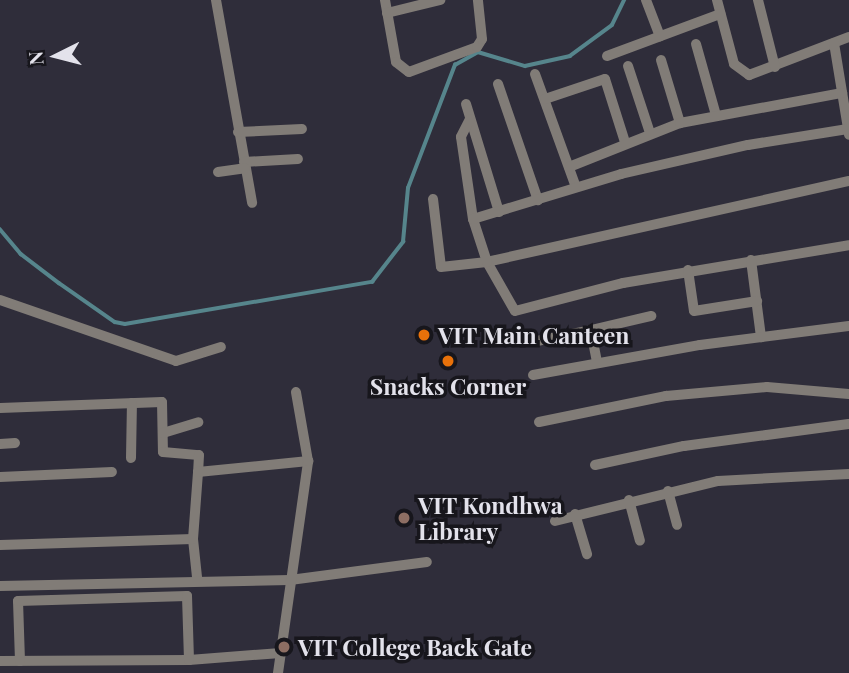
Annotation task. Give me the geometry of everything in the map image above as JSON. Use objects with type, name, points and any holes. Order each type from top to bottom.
[{"type":"street","points":[[216,0],[252,203]]},
{"type":"street","points":[[385,0],[396,62],[409,72],[477,47],[482,39],[478,0]]},
{"type":"street","points":[[387,13],[440,0]]},
{"type":"street","points":[[646,0],[660,36]]},
{"type":"street","points":[[717,0],[740,72],[748,75],[849,37]]},
{"type":"street","points":[[758,0],[775,67]]},
{"type":"street","points":[[607,56],[720,14]]},
{"type":"street","points":[[473,219],[576,187],[748,145],[848,132],[834,43]]},
{"type":"street","points":[[696,44],[716,115]]},
{"type":"street","points":[[661,60],[680,123]]},
{"type":"street","points":[[628,65],[650,134]]},
{"type":"street","points":[[536,74],[576,187]]},
{"type":"street","points":[[545,99],[605,79],[625,142]]},
{"type":"street","points":[[498,84],[538,200]]},
{"type":"street","points":[[569,167],[625,142],[680,123],[842,93]]},
{"type":"street","points":[[466,104],[499,212]]},
{"type":"street","points":[[470,119],[461,137],[473,219],[487,262],[514,311],[688,271],[849,246]]},
{"type":"street","points":[[238,132],[303,129]]},
{"type":"street","points":[[218,172],[244,165],[298,159]]},
{"type":"street","points":[[433,199],[440,267],[487,262],[849,181]]},
{"type":"street","points":[[751,260],[761,338]]},
{"type":"street","points":[[688,271],[694,311],[757,302]]},
{"type":"street","points":[[0,300],[176,361],[221,347]]},
{"type":"street","points":[[533,342],[651,316]]},
{"type":"street","points":[[533,375],[597,362],[849,326]]},
{"type":"street","points":[[591,330],[597,362]]},
{"type":"street","points":[[539,422],[666,396],[767,387],[849,394]]},
{"type":"street","points":[[278,673],[308,461],[296,391]]},
{"type":"street","points":[[0,408],[162,402],[163,452],[199,455],[193,539],[197,578]]},
{"type":"street","points":[[131,458],[132,403]]},
{"type":"street","points":[[163,433],[198,422]]},
{"type":"street","points":[[596,465],[697,444],[849,424]]},
{"type":"street","points":[[0,444],[15,443]]},
{"type":"street","points":[[198,472],[308,461]]},
{"type":"street","points":[[0,477],[113,472]]},
{"type":"street","points":[[555,521],[629,500],[718,481],[849,474]]},
{"type":"street","points":[[668,491],[677,525]]},
{"type":"street","points":[[629,500],[640,541]]},
{"type":"street","points":[[575,514],[587,554]]},
{"type":"street","points":[[0,545],[193,539]]},
{"type":"street","points":[[0,586],[197,578],[290,580],[427,562]]},
{"type":"street","points":[[20,661],[18,601],[187,596],[189,660]]},
{"type":"street","points":[[0,661],[189,660],[282,653]]},
{"type":"waterway","points":[[0,229],[21,254],[59,283],[115,322],[125,324],[372,282],[403,242],[408,188],[455,65],[478,52],[525,66],[570,56],[612,25],[624,0]]},
{"type":"place","name":"VIT Main Canteen","points":[[424,335]]},
{"type":"place","name":"Snacks Corner","points":[[448,361]]},
{"type":"place","name":"VIT Kondhwa Library","points":[[404,518]]},
{"type":"place","name":"VIT College Back Gate","points":[[284,647]]}]
